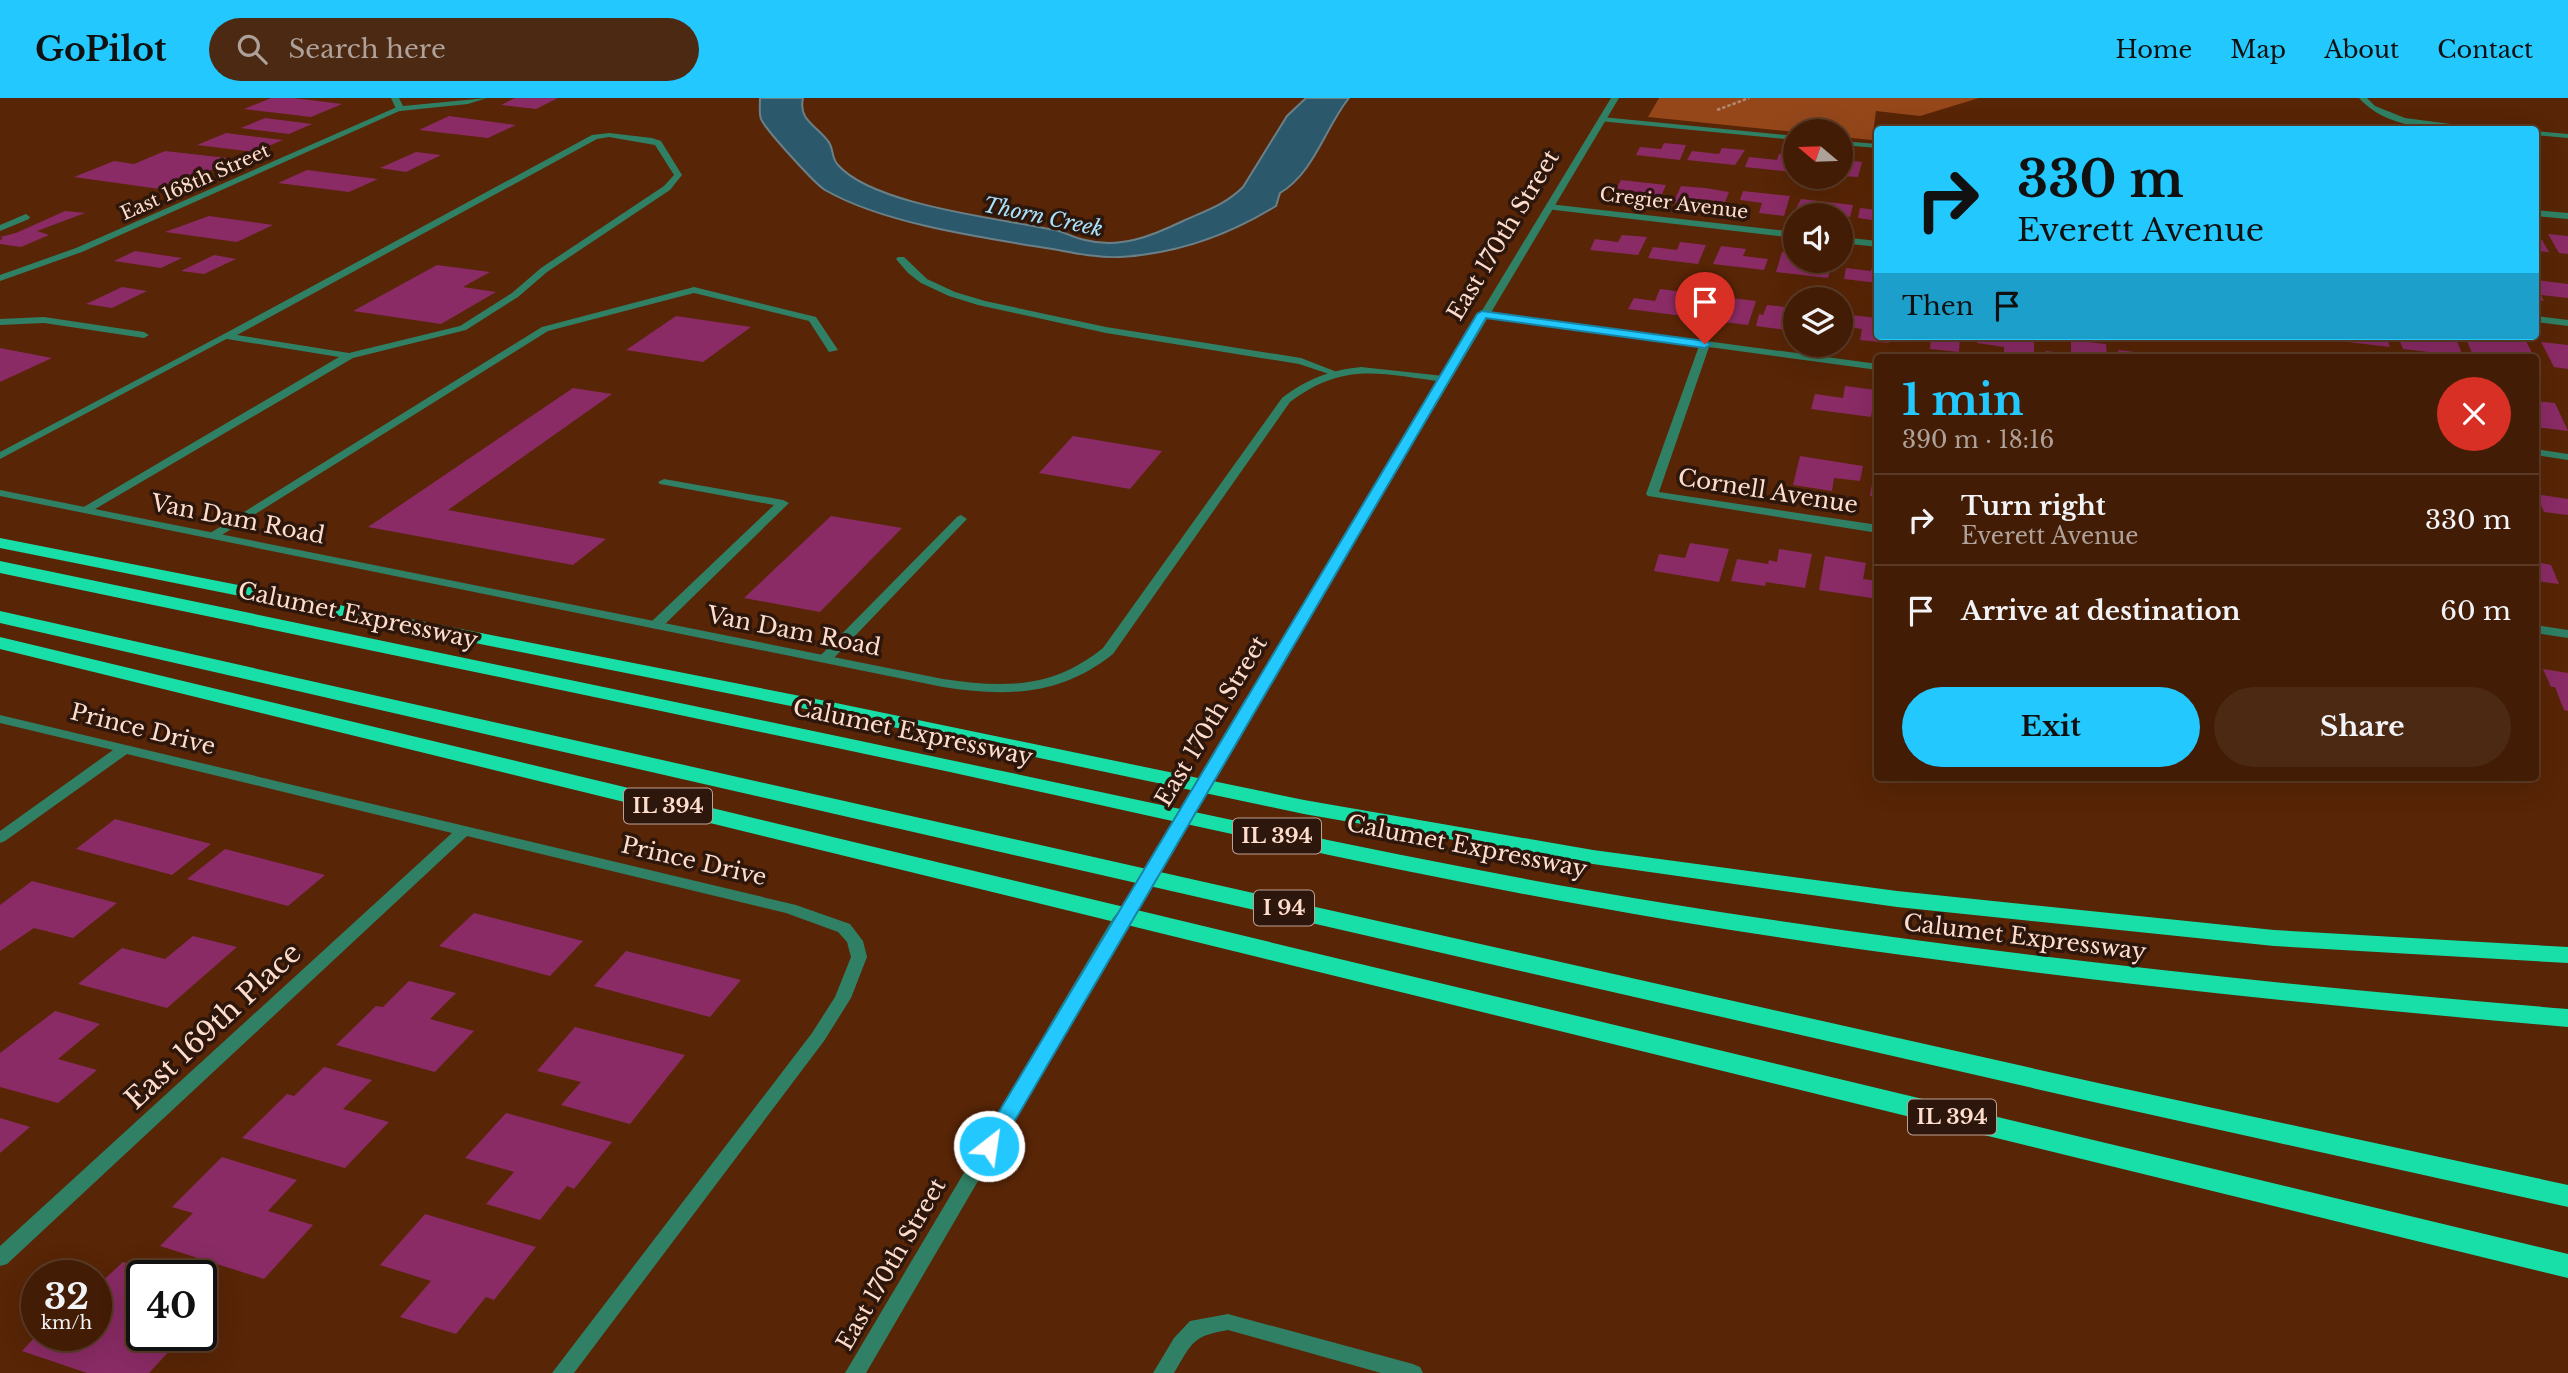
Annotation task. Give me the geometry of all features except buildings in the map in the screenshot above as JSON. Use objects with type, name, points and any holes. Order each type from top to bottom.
[{"type":"highway","points":[[0,543],[836,709],[1304,807],[1593,857],[1898,899],[2274,938],[2568,955]]},
{"type":"highway","name":"Calumet Expressway","points":[[0,567],[1282,837],[1662,911],[1870,943],[2124,977],[2357,1001],[2568,1018]]},
{"type":"highway","name":"I 94","points":[[0,617],[2098,1093],[2568,1196]]},
{"type":"highway","name":"IL 394","points":[[0,643],[2568,1266]]},
{"type":"street","points":[[395,98],[400,109]]},
{"type":"street","name":"East 168th Street","points":[[0,278],[79,250],[400,109],[483,98]]},
{"type":"street","name":"East 170th Street","points":[[855,1373],[1482,314],[1615,98]]},
{"type":"street","points":[[2362,98],[2368,106],[2380,112],[2409,121],[2455,126]]},
{"type":"street","points":[[1602,118],[1783,137]]},
{"type":"street","points":[[2539,133],[2568,136]]},
{"type":"street","points":[[0,456],[595,137],[609,135],[652,140],[658,143],[678,175],[667,188],[544,270],[515,295],[463,328],[349,356],[86,510]]},
{"type":"street","points":[[1853,144],[1874,146]]},
{"type":"street","name":"Cregier Avenue","points":[[1549,206],[1783,233]]},
{"type":"street","points":[[2539,213],[2568,216]]},
{"type":"street","points":[[0,228],[26,217]]},
{"type":"street","points":[[1853,241],[1874,244]]},
{"type":"street","points":[[901,259],[923,280],[946,292],[983,303],[1096,329],[1301,361],[1332,372]]},
{"type":"street","points":[[213,535],[545,329],[694,289],[813,319],[833,350]]},
{"type":"street","points":[[1482,314],[1874,366]]},
{"type":"street","points":[[2539,319],[2568,323]]},
{"type":"street","points":[[0,322],[44,320],[144,335]]},
{"type":"street","points":[[227,336],[349,356]]},
{"type":"street","name":"Cornell Avenue","points":[[1705,344],[1652,494],[1874,528]]},
{"type":"street","name":"Van Dam Road","points":[[0,493],[970,688],[1023,689],[1080,672],[1097,662],[1120,635],[1286,400],[1302,386],[1332,372],[1367,370],[1444,379]]},
{"type":"street","points":[[2539,452],[2568,457]]},
{"type":"street","points":[[656,625],[783,503],[664,482]]},
{"type":"street","points":[[825,659],[961,519]]},
{"type":"street","points":[[2539,629],[2568,634]]},
{"type":"street","name":"Prince Drive","points":[[0,719],[819,918],[844,928],[855,941],[859,957],[843,998],[818,1037],[562,1373]]},
{"type":"street","points":[[0,838],[123,750]]},
{"type":"street","name":"East 169th Place","points":[[0,1258],[462,831]]},
{"type":"street","points":[[1163,1373],[1181,1344],[1197,1327],[1228,1322],[1413,1373]]},
{"type":"shaded area","points":[[1659,98],[1979,98],[1920,116],[1876,111],[1872,140],[1853,138],[1853,119],[1783,119],[1783,131],[1648,117]]},
{"type":"water","points":[[760,98],[803,98],[803,112],[830,144],[838,165],[856,179],[880,191],[942,209],[1059,231],[1085,240],[1111,243],[1148,236],[1222,203],[1243,187],[1287,116],[1306,98],[1349,98],[1302,174],[1280,193],[1276,206],[1240,226],[1182,247],[1141,255],[1111,257],[1078,254],[935,228],[849,202],[820,186],[780,144],[761,119]]},
{"type":"route","points":[[989,1146],[1482,314],[1705,344]]},
{"type":"water label","name":"Thorn Creek","points":[[1043,217]]}]
